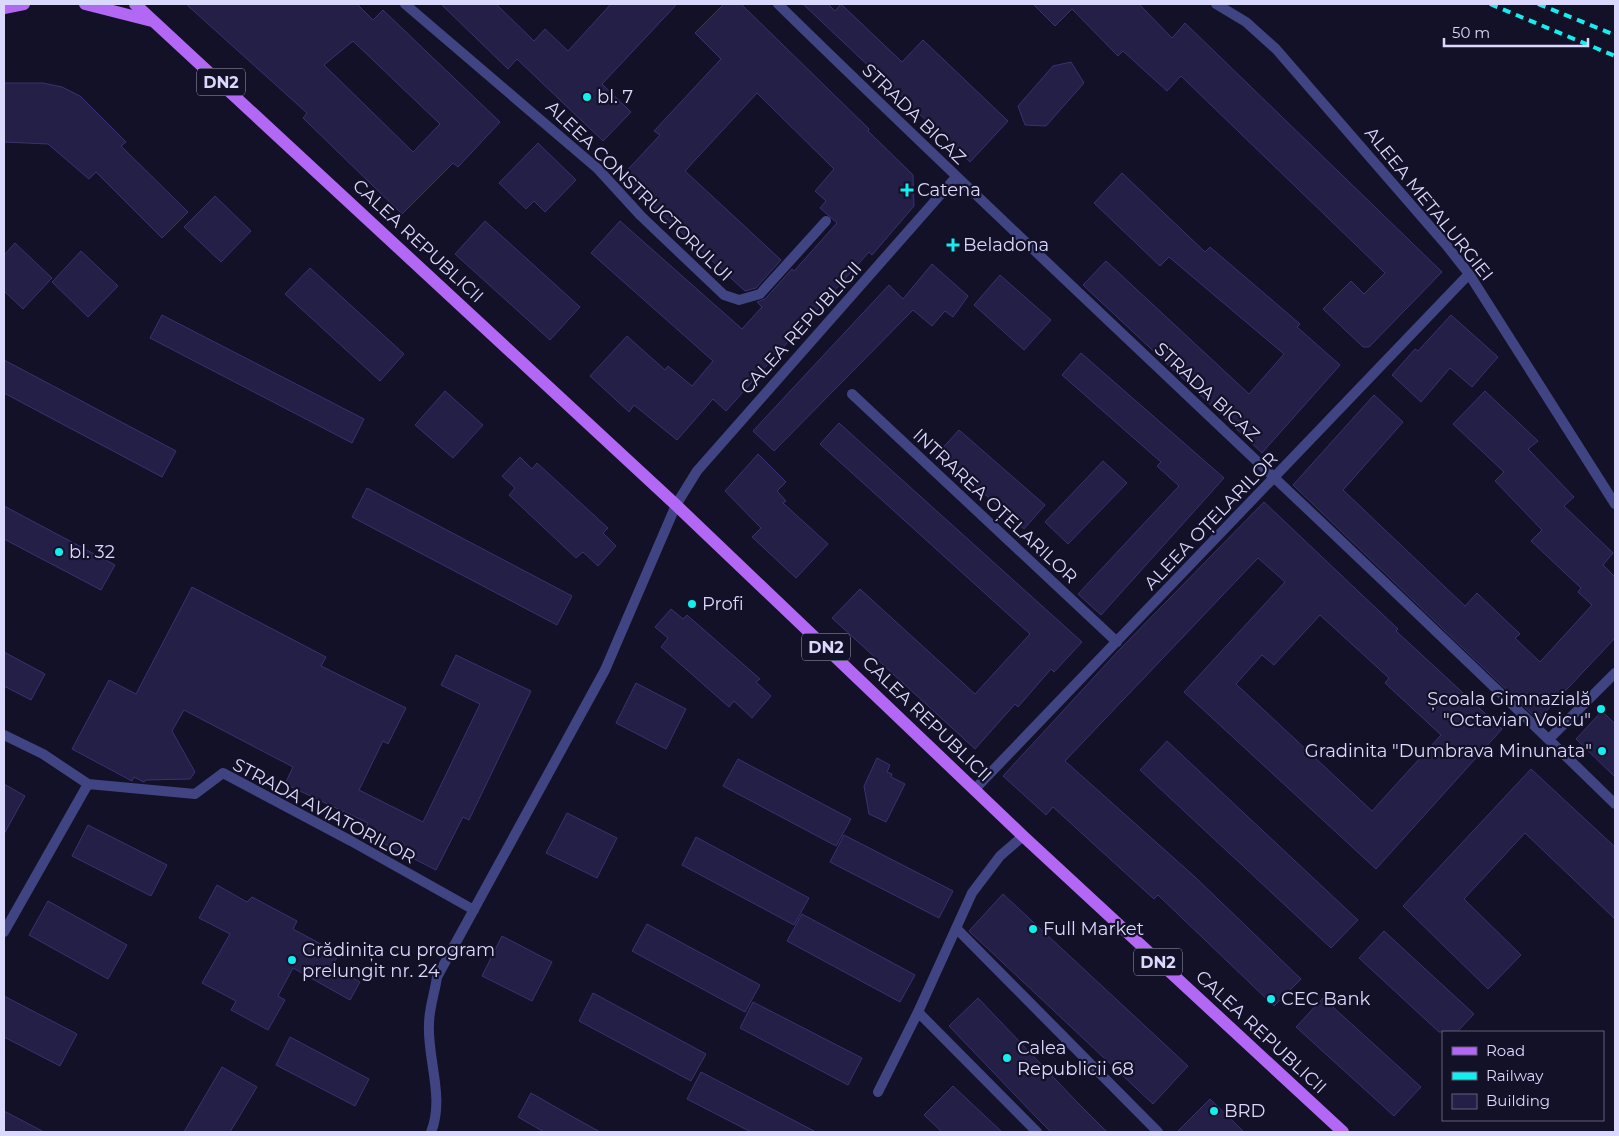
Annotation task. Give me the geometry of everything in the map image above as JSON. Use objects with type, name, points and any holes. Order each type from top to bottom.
[{"type":"main road","points":[[4,8],[24,4]]},
{"type":"main road","points":[[85,4],[155,22]]},
{"type":"main road","name":"CALEA REPUBLICII","points":[[135,4],[676,505],[1023,836],[1343,1132]]},
{"type":"street","name":"ALEEA CONSTRUCTORULUI","points":[[405,4],[598,169],[641,216],[724,295],[739,300],[760,294],[826,222]]},
{"type":"street","name":"STRADA BICAZ","points":[[778,4],[1095,310],[1275,478],[1615,804]]},
{"type":"street","name":"ALEEA METALURGIEI","points":[[1216,4],[1246,22],[1276,49],[1448,246],[1469,274],[1615,504]]},
{"type":"street","name":"CALEA REPUBLICII","points":[[676,505],[697,471],[879,267],[956,177]]},
{"type":"street","name":"ALEEA OȚELARILOR","points":[[975,789],[1469,274]]},
{"type":"street","name":"INTRAREA OȚELARILOR","points":[[852,394],[1117,642]]},
{"type":"street","points":[[431,1132],[434,1115],[434,1069],[429,1024],[437,977],[604,670],[676,505]]},
{"type":"street","points":[[1549,739],[1615,672]]},
{"type":"street","points":[[4,735],[43,754],[88,784],[4,932]]},
{"type":"street","name":"STRADA AVIATORILOR","points":[[88,784],[195,794],[223,773],[352,841],[474,910]]},
{"type":"street","points":[[878,1092],[918,1012],[972,893],[1000,856],[1023,836]]},
{"type":"street","points":[[956,928],[1158,1132]]},
{"type":"street","points":[[918,1012],[1032,1130]]},
{"type":"building","points":[[186,4],[357,4],[373,20],[383,10],[500,122],[458,167],[453,163],[402,214],[303,118],[307,113]],"holes":[[[353,41],[440,124],[413,152],[324,65]]]},
{"type":"building","points":[[441,4],[496,4],[534,41],[545,29],[568,51],[611,4],[677,4],[602,84],[631,112],[603,141],[517,59],[508,69]]},
{"type":"building","points":[[724,4],[741,4],[869,129],[868,131],[913,175],[914,206],[872,255],[869,252],[726,411],[713,399],[677,440],[634,405],[629,412],[590,376],[627,336],[665,370],[668,366],[692,386],[713,361],[591,253],[620,221],[742,329],[762,307],[757,302],[765,299],[792,269],[794,271],[837,223],[820,208],[826,201],[815,191],[834,169],[757,93],[685,171],[781,260],[756,288],[745,291],[621,177],[660,135],[654,131],[721,59],[695,33]]},
{"type":"building","points":[[803,4],[828,4],[835,11],[841,4],[902,62],[923,40],[1008,121],[970,162]]},
{"type":"building","points":[[1033,4],[1139,4],[1172,38],[1185,23],[1442,272],[1369,347],[1363,347],[1323,309],[1351,281],[1364,294],[1385,273],[1181,76],[1167,91],[1123,51],[1118,56],[1072,9],[1055,26]]},
{"type":"building","points":[[1071,62],[1084,83],[1046,126],[1025,125],[1018,106],[1053,66]]},
{"type":"building","points":[[4,83],[43,83],[62,87],[80,96],[126,142],[121,146],[188,212],[162,238],[96,172],[89,179],[48,144],[4,142]]},
{"type":"building","points":[[538,143],[576,180],[545,212],[534,201],[526,209],[499,183]]},
{"type":"building","points":[[1122,173],[1205,252],[1210,247],[1300,324],[1297,327],[1340,365],[1262,453],[1083,285],[1106,261],[1249,394],[1284,354],[1169,257],[1160,266],[1094,203]]},
{"type":"building","points":[[215,196],[251,231],[221,262],[184,227]]},
{"type":"building","points":[[485,221],[580,307],[550,340],[455,254]]},
{"type":"building","points":[[15,243],[52,278],[23,309],[4,291],[4,255]]},
{"type":"building","points":[[81,251],[118,286],[88,317],[52,282]]},
{"type":"building","points":[[932,264],[968,296],[953,317],[945,311],[932,326],[913,310],[774,451],[753,431],[889,285],[903,299]]},
{"type":"building","points":[[310,268],[404,354],[380,381],[285,294]]},
{"type":"building","points":[[1000,275],[1051,320],[1024,350],[974,305]]},
{"type":"building","points":[[162,315],[364,419],[352,443],[150,338]]},
{"type":"building","points":[[1451,315],[1498,357],[1472,387],[1450,368],[1421,402],[1392,375],[1415,349],[1418,351]]},
{"type":"building","points":[[1081,353],[1224,478],[1101,615],[1078,594],[1179,486],[1157,466],[1161,462],[1062,375]]},
{"type":"building","points":[[4,360],[176,451],[162,477],[4,393]]},
{"type":"building","points":[[445,391],[483,425],[453,458],[415,425]]},
{"type":"building","points":[[1485,391],[1538,441],[1528,449],[1574,497],[1564,506],[1613,553],[1603,565],[1615,577],[1615,638],[1538,720],[1293,485],[1374,395],[1403,422],[1343,490],[1465,606],[1477,593],[1520,634],[1515,638],[1540,662],[1592,605],[1578,592],[1581,588],[1531,541],[1542,530],[1495,481],[1504,472],[1453,424]]},
{"type":"building","points":[[839,423],[1082,642],[1054,672],[1051,669],[1018,707],[1015,704],[975,749],[832,618],[860,589],[975,694],[1030,634],[820,444]]},
{"type":"building","points":[[959,430],[1045,505],[1024,529],[938,453]]},
{"type":"building","points":[[758,454],[786,482],[777,491],[786,501],[783,503],[828,544],[796,578],[752,537],[761,528],[725,491]]},
{"type":"building","points":[[520,457],[532,469],[537,463],[608,528],[603,533],[616,546],[598,566],[583,552],[576,558],[509,495],[515,488],[502,476]]},
{"type":"building","points":[[1103,461],[1127,483],[1068,544],[1045,522]]},
{"type":"building","points":[[367,488],[572,596],[557,625],[352,517]]},
{"type":"building","points":[[1264,502],[1398,629],[1396,631],[1502,729],[1376,869],[1184,692],[1285,582],[1258,558],[1065,761],[1195,877],[1301,979],[1274,1006],[1158,895],[1154,899],[1053,807],[1046,815],[1003,776],[1120,649]],"holes":[[[1320,615],[1389,678],[1385,683],[1441,735],[1372,811],[1236,684],[1262,655],[1274,665]]]},
{"type":"building","name":"bl. 32","points":[[4,506],[115,565],[101,590],[4,539]]},
{"type":"building","points":[[192,587],[326,657],[321,666],[406,708],[388,744],[383,741],[359,790],[423,822],[480,704],[441,685],[456,655],[531,691],[469,820],[463,817],[436,870],[363,833],[368,823],[285,784],[293,767],[184,710],[172,731],[195,772],[190,779],[146,780],[144,782],[134,777],[132,781],[72,749],[109,680],[136,694]]},
{"type":"building","points":[[671,609],[683,619],[687,615],[760,679],[756,682],[771,696],[752,718],[734,701],[729,707],[661,647],[668,638],[655,627]]},
{"type":"building","points":[[4,652],[45,674],[31,700],[4,686]]},
{"type":"building","points":[[636,683],[686,709],[666,749],[616,723]]},
{"type":"building","name":"Gradinita \"Dumbrava Minunata\"","points":[[1602,711],[1615,724],[1615,777],[1576,739]]},
{"type":"building","points":[[1167,741],[1358,920],[1331,948],[1140,770]]},
{"type":"building","points":[[877,758],[890,765],[887,772],[892,774],[891,777],[905,784],[886,822],[869,814],[864,786]]},
{"type":"building","points":[[738,759],[851,819],[836,846],[723,786]]},
{"type":"building","points":[[1531,769],[1615,847],[1615,919],[1525,833],[1464,899],[1521,955],[1488,989],[1403,906]]},
{"type":"building","points":[[4,784],[25,796],[4,834]]},
{"type":"building","points":[[567,813],[617,838],[597,878],[546,853]]},
{"type":"building","points":[[88,825],[167,865],[151,896],[72,856]]},
{"type":"building","points":[[844,835],[953,891],[939,918],[830,862]]},
{"type":"building","points":[[696,837],[809,898],[794,925],[682,865]]},
{"type":"building","name":"Grădinița cu program prelungit nr. 24","points":[[217,885],[247,902],[252,897],[297,921],[293,929],[339,954],[332,966],[360,982],[350,1000],[293,968],[278,996],[285,1000],[268,1030],[231,1010],[236,1001],[202,983],[230,934],[199,918]]},
{"type":"building","points":[[1003,894],[1188,1066],[1153,1104],[969,931]]},
{"type":"building","points":[[48,901],[127,945],[108,979],[29,935]]},
{"type":"building","points":[[802,914],[915,975],[900,1002],[787,941]]},
{"type":"building","points":[[647,924],[760,985],[745,1012],[632,951]]},
{"type":"building","points":[[1384,931],[1474,1014],[1458,1031],[1439,1032],[1359,958]]},
{"type":"building","points":[[502,936],[552,962],[532,1001],[482,976]]},
{"type":"building","points":[[593,993],[706,1054],[691,1081],[579,1021]]},
{"type":"building","points":[[4,996],[77,1034],[60,1066],[4,1037]]},
{"type":"building","name":"Calea Republicii 68","points":[[978,998],[1107,1132],[1051,1132],[1036,1117],[949,1026]]},
{"type":"building","points":[[1323,998],[1421,1087],[1394,1116],[1296,1027]]},
{"type":"building","points":[[753,1002],[862,1058],[848,1085],[740,1028]]},
{"type":"building","points":[[290,1037],[369,1079],[355,1106],[276,1065]]},
{"type":"building","points":[[222,1067],[257,1087],[230,1132],[184,1132]]},
{"type":"building","points":[[701,1072],[816,1132],[751,1132],[687,1099]]},
{"type":"building","points":[[953,1086],[1002,1132],[942,1132],[924,1115]]},
{"type":"building","points":[[531,1093],[600,1132],[544,1132],[518,1117]]},
{"type":"building","points":[[1210,1099],[1244,1132],[1177,1132]]},
{"type":"building","points":[[4,1111],[44,1132],[4,1132]]},
{"type":"railway","points":[[1490,4],[1615,56]]},
{"type":"railway","points":[[1538,4],[1615,35]]},
{"type":"place","name":"bl. 7","points":[[587,97]]},
{"type":"place","name":"Catena","points":[[907,190]]},
{"type":"place","name":"Beladona","points":[[953,245]]},
{"type":"place","name":"bl. 32","points":[[59,552]]},
{"type":"place","name":"Profi","points":[[692,604]]},
{"type":"place","name":"Școala Gimnazială \"Octavian Voicu\"","points":[[1601,709]]},
{"type":"place","name":"Gradinita \"Dumbrava Minunata\"","points":[[1602,751]]},
{"type":"place","name":"Full Market","points":[[1033,929]]},
{"type":"place","name":"Grădinița cu program prelungit nr. 24","points":[[292,960]]},
{"type":"place","name":"CEC Bank","points":[[1271,999]]},
{"type":"place","name":"Calea Republicii 68","points":[[1007,1058]]},
{"type":"place","name":"BRD","points":[[1214,1111]]}]
